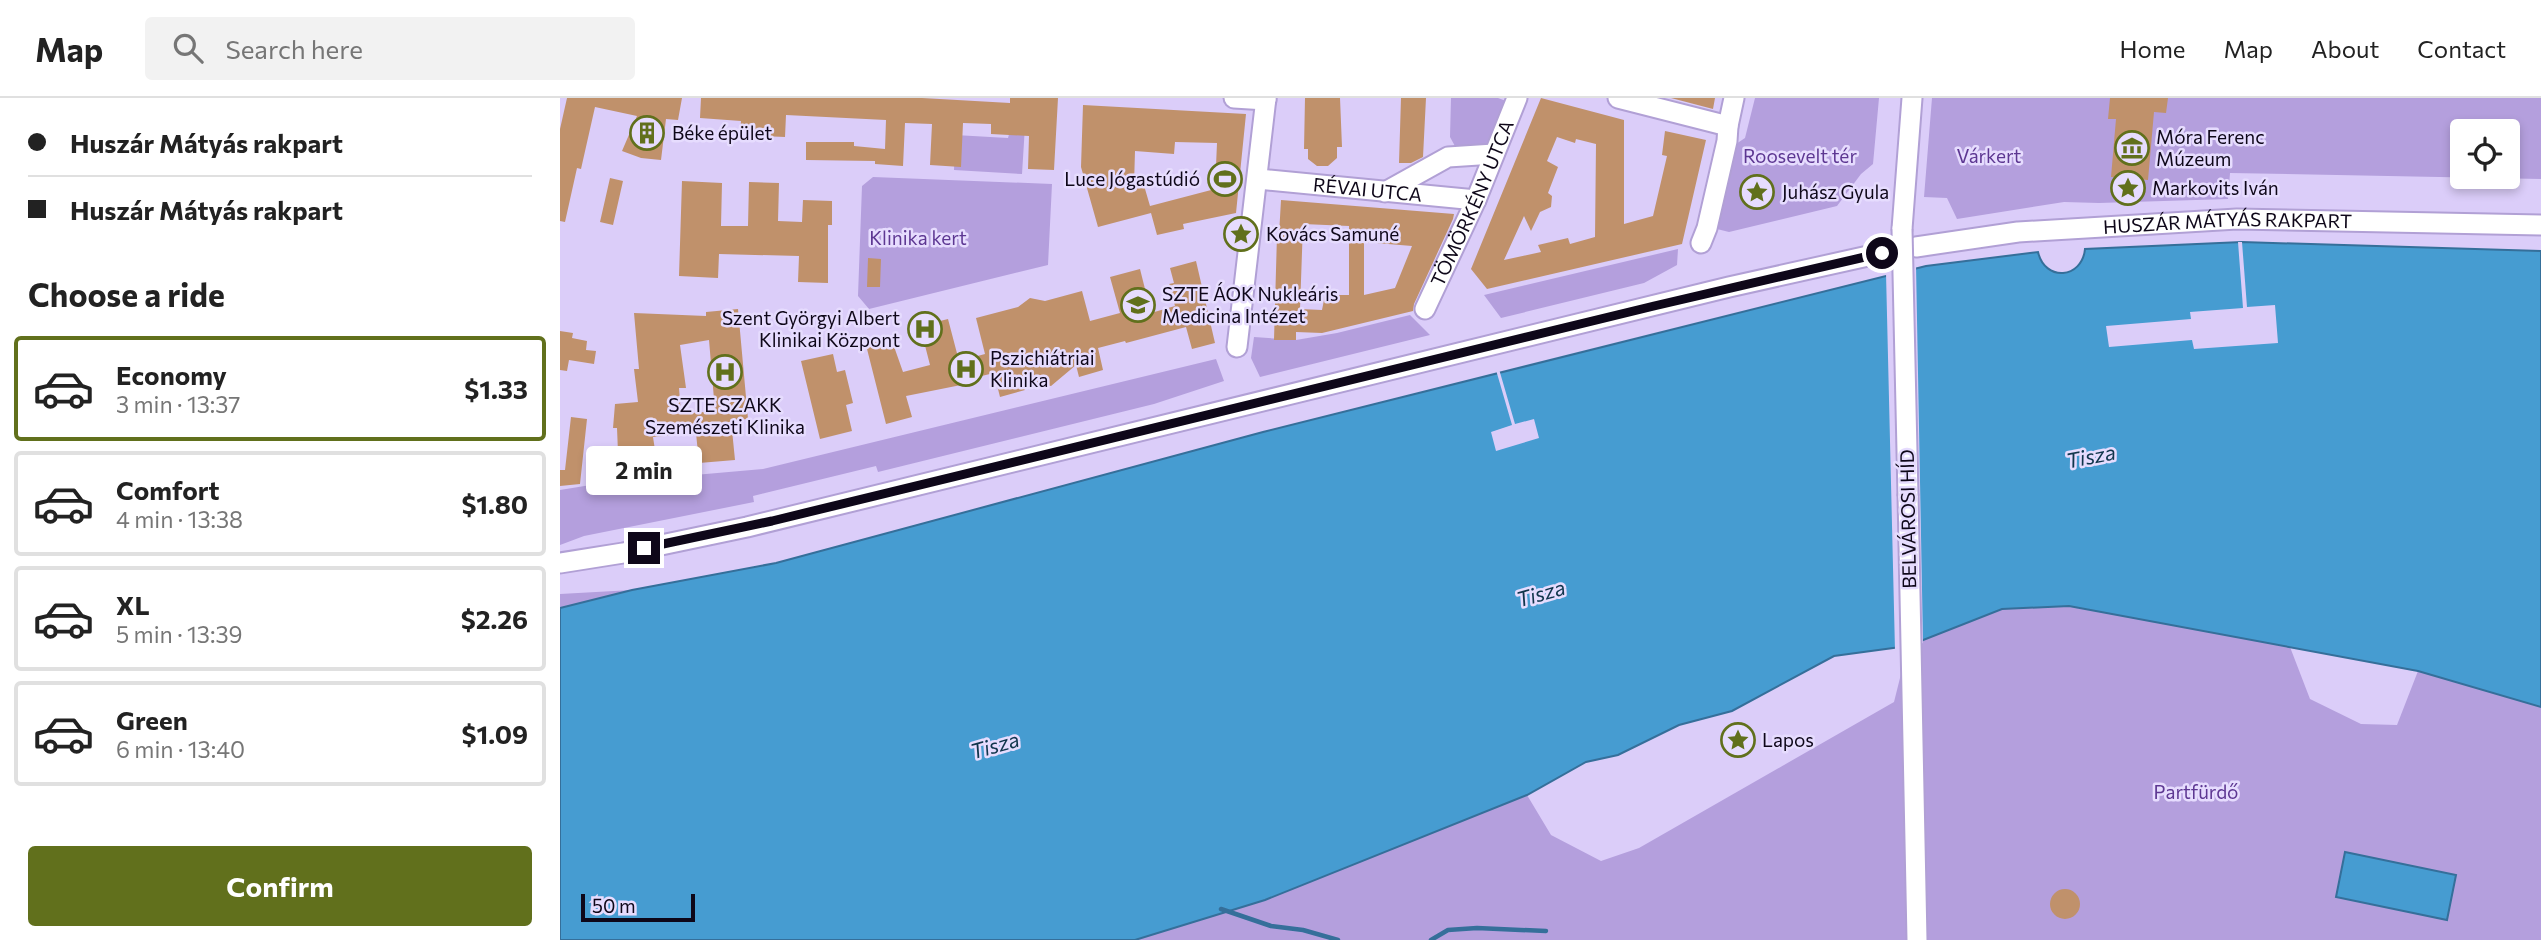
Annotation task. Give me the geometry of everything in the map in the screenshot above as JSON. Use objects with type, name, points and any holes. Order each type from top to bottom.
[{"type":"street","points":[[1234,98],[1266,99],[1237,347]]},
{"type":"street","name":"TÖMÖRKÉNY UTCA","points":[[1425,309],[1476,200],[1517,98]]},
{"type":"street","points":[[1618,98],[1728,127]]},
{"type":"street","points":[[1701,243],[1725,153],[1734,98]]},
{"type":"street","name":"BELVÁROSI HÍD","points":[[1912,101],[1902,229],[1917,940]]},
{"type":"street","points":[[1385,192],[1448,157],[1494,155]]},
{"type":"street","name":"RÉVAI UTCA","points":[[1258,179],[1476,200]]},
{"type":"street","name":"HUSZÁR MÁTYÁS RAKPART","points":[[1916,247],[2018,232],[2237,219],[2541,225]]},
{"type":"street","points":[[560,563],[747,527],[1676,300],[1886,252]]},
{"type":"green space","points":[[1451,98],[1498,98],[1506,101],[1488,145],[1481,152],[1456,148],[1450,137]]},
{"type":"green space","name":"Roosevelt tér","points":[[1755,98],[1879,98],[1873,164],[1861,174],[1837,206],[1729,232],[1713,228],[1733,146],[1745,138]]},
{"type":"green space","name":"Várkert","points":[[1932,98],[2541,98],[2541,179],[2520,179],[2520,119],[2450,119],[2450,177],[2230,173],[2228,199],[2064,202],[1957,219],[1947,198],[1924,197]]},
{"type":"green space","points":[[1025,126],[1022,174],[954,170],[955,135],[1008,138],[1011,127]]},
{"type":"green space","name":"Klinika kert","points":[[873,177],[1052,184],[1048,265],[869,309],[858,296],[862,186]]},
{"type":"green space","points":[[1678,249],[1677,265],[1644,283],[1501,318],[1484,295]]},
{"type":"green space","points":[[1410,315],[1430,335],[1260,377],[1251,358],[1254,337],[1296,340]]},
{"type":"green space","points":[[1216,359],[1224,381],[1154,404],[878,472],[876,466],[753,496],[754,502],[584,536],[560,545],[560,490],[603,483],[763,469]]},
{"type":"green space","points":[[632,590],[560,608],[560,594]]},
{"type":"green space","name":"Partfürdő","points":[[2069,606],[2290,647],[2310,699],[2361,724],[2397,725],[2418,671],[2541,707],[2541,940],[1135,940],[1265,900],[1527,795],[1551,835],[1601,861],[1639,848],[1894,702],[1908,646],[2002,609]]},
{"type":"water","name":"Tisza","points":[[2242,242],[2541,251],[2541,707],[2418,671],[2069,606],[2002,609],[1908,646],[1834,656],[1732,711],[1679,725],[1618,755],[1586,762],[1527,795],[1265,900],[1135,940],[560,940],[560,608],[632,590],[776,563],[1263,432],[1926,266],[2038,252],[2048,268],[2063,273],[2077,266],[2085,249]]},
{"type":"water","points":[[2345,852],[2456,875],[2447,920],[2336,897]]},
{"type":"pier","points":[[2238,242],[2242,242],[2247,307],[2275,305],[2278,343],[2194,349],[2192,340],[2109,347],[2106,326],[2191,319],[2190,312],[2243,308]]},
{"type":"pier","points":[[1916,265],[1923,643],[1895,651],[1886,273]]},
{"type":"pier","points":[[1499,369],[1515,424],[1534,419],[1539,438],[1496,451],[1491,432],[1512,425],[1496,370]]},
{"type":"building","points":[[567,98],[682,98],[678,120],[666,119],[661,160],[641,158],[622,151],[637,116],[595,107],[581,169],[577,168],[565,222],[560,221],[560,129]]},
{"type":"building","points":[[701,98],[922,98],[1010,103],[1010,98],[1058,98],[1054,170],[1028,169],[1029,136],[991,134],[991,124],[963,123],[961,167],[930,165],[932,124],[905,123],[903,166],[875,164],[875,161],[806,160],[806,142],[854,142],[854,146],[885,149],[886,120],[786,115],[785,137],[740,135],[741,121],[700,118]]},
{"type":"building","points":[[1305,98],[1340,98],[1342,147],[1337,147],[1337,158],[1328,166],[1317,166],[1308,159],[1308,149],[1304,149]]},
{"type":"building","points":[[1401,98],[1426,98],[1423,157],[1411,163],[1399,163]]},
{"type":"building","points":[[1541,98],[1624,120],[1624,224],[1653,216],[1667,156],[1662,155],[1665,131],[1706,140],[1682,244],[1487,289],[1471,269]],"holes":[[[1557,137],[1575,143],[1576,139],[1596,144],[1595,237],[1570,244],[1568,238],[1538,245],[1541,252],[1504,260],[1524,216],[1531,231],[1540,212],[1551,207],[1552,196],[1548,193],[1558,167],[1547,161]]]},
{"type":"building","points":[[1671,98],[1715,98],[1713,109]]},
{"type":"building","name":"Móra Ferenc Múzeum","points":[[2110,98],[2168,98],[2166,113],[2154,112],[2148,180],[2111,177],[2116,119],[2108,119]]},
{"type":"building","points":[[1083,105],[1246,114],[1236,213],[1183,224],[1184,229],[1157,235],[1151,213],[1098,227],[1081,167]],"holes":[[[1175,142],[1217,143],[1215,189],[1150,206],[1143,182],[1134,185],[1135,151],[1174,154]]]},
{"type":"building","points":[[610,178],[623,181],[613,225],[600,222]]},
{"type":"building","points":[[682,181],[722,183],[721,226],[748,226],[749,182],[779,183],[778,221],[802,222],[803,200],[832,201],[832,225],[828,225],[828,283],[798,282],[799,256],[719,254],[718,278],[679,276]]},
{"type":"building","points":[[1281,200],[1454,214],[1413,311],[1322,333],[1296,332],[1296,340],[1274,340]],"holes":[[[1303,224],[1349,226],[1349,295],[1325,295],[1322,310],[1300,309]],[[1364,242],[1412,246],[1395,288],[1364,295]]]},
{"type":"building","points":[[868,258],[881,259],[880,287],[867,287]]},
{"type":"building","points":[[1196,261],[1215,343],[1192,349],[1186,327],[1126,343],[1125,341],[1098,348],[1103,370],[1079,377],[1076,365],[1051,386],[1023,381],[1025,390],[1000,397],[994,373],[965,380],[966,384],[906,396],[912,417],[886,424],[866,345],[891,338],[903,372],[930,365],[920,326],[948,319],[959,361],[985,354],[976,318],[1018,307],[1030,298],[1045,301],[1082,291],[1090,321],[1120,313],[1110,277],[1140,269],[1151,313],[1175,306],[1169,284],[1174,283],[1170,268]]},
{"type":"building","points":[[738,309],[748,419],[731,420],[735,460],[699,463],[696,433],[653,437],[655,450],[651,450],[652,473],[619,477],[617,428],[613,428],[615,404],[638,402],[634,369],[639,369],[634,313],[706,316],[706,312]],"holes":[[[709,340],[715,411],[681,414],[679,388],[686,388],[680,345]]]},
{"type":"building","points":[[560,331],[573,333],[572,338],[587,341],[586,350],[596,351],[594,364],[569,360],[567,371],[560,370]]},
{"type":"building","points":[[833,354],[837,372],[845,370],[853,403],[846,405],[852,431],[820,439],[801,361]]},
{"type":"building","points":[[571,417],[587,419],[580,484],[560,486],[560,470],[565,470]]},
{"type":"building","points":[[2065,889],[2071,890],[2079,898],[2079,910],[2071,918],[2065,919],[2059,918],[2051,910],[2050,904],[2051,898],[2059,890]]},
{"type":"waterway","points":[[1221,909],[1271,926],[1303,930],[1338,940]]},
{"type":"waterway","points":[[1431,940],[1448,930],[1477,928],[1546,931]]},
{"type":"place","name":"Béke épület","points":[[647,133]]},
{"type":"place","name":"Móra Ferenc Múzeum","points":[[2132,148]]},
{"type":"place","name":"Luce Jógastúdió","points":[[1225,179]]},
{"type":"place","name":"Markovits Iván","points":[[2128,188]]},
{"type":"place","name":"Juhász Gyula","points":[[1757,192]]},
{"type":"place","name":"Kovács Samuné","points":[[1241,234]]},
{"type":"place","name":"SZTE ÁOK Nukleáris Medicina Intézet","points":[[1138,305]]},
{"type":"place","name":"Szent Györgyi Albert Klinikai Központ","points":[[925,329]]},
{"type":"place","name":"Pszichiátriai Klinika","points":[[966,369]]},
{"type":"place","name":"SZTE SZAKK Szemészeti Klinika","points":[[725,372]]},
{"type":"place","name":"Lapos","points":[[1738,740]]},
{"type":"route","points":[[644,548],[850,503],[1050,452],[1882,253]]}]
